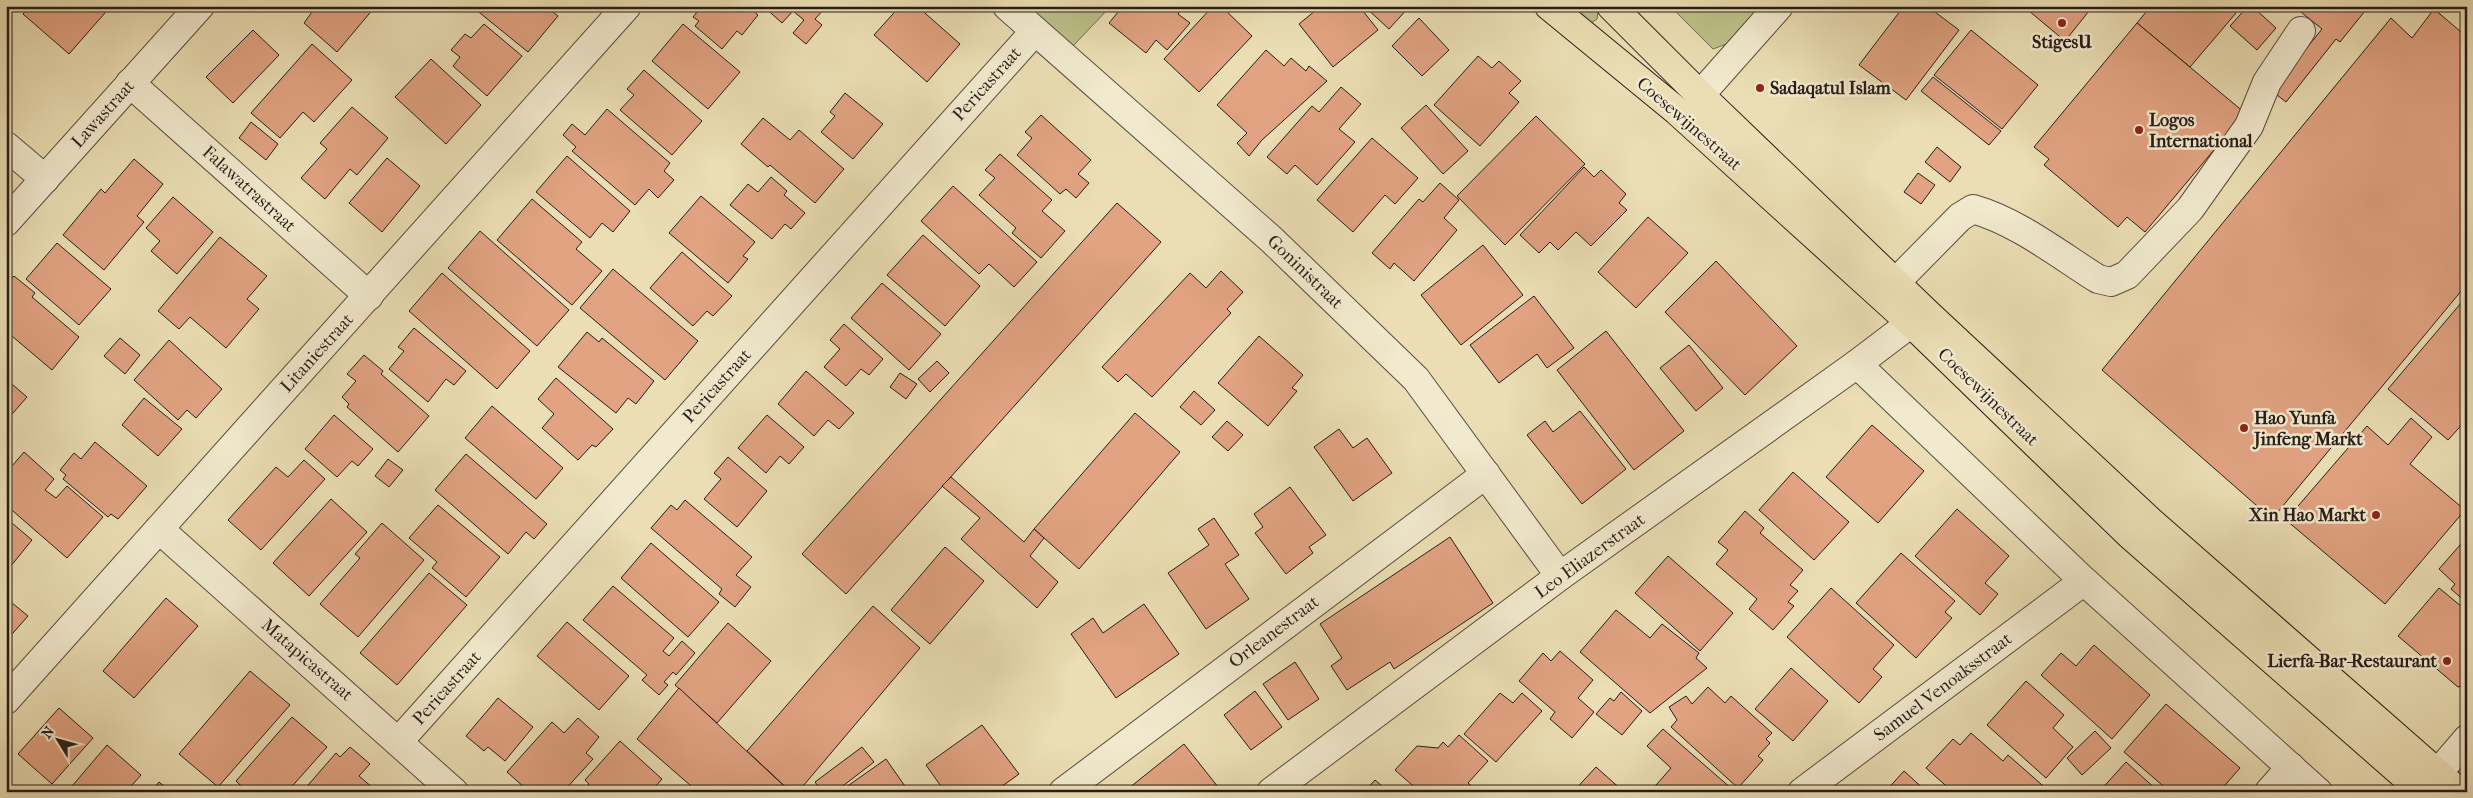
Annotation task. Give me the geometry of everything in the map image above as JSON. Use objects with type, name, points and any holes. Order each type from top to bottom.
[{"type":"main road","name":"Coesewijnestraat","points":[[1549,6],[1676,111],[1911,323],[2130,535],[2426,787],[2459,792]]},
{"type":"main road","name":"Coesewijnestraat","points":[[1611,6],[1700,95],[2150,521],[2426,787]]},
{"type":"street","name":"Lawastraat","points":[[6,222],[200,6]]},
{"type":"street","name":"Litaniestraat","points":[[6,700],[369,296],[626,6]]},
{"type":"street","name":"Goninistraat","points":[[1007,6],[1272,240],[1416,379],[1560,576]]},
{"type":"street","points":[[1700,95],[1779,6]]},
{"type":"street","name":"Pericastraat","points":[[399,741],[1035,31]]},
{"type":"street","points":[[1896,282],[1960,217],[1973,209],[1990,214],[2016,228],[2098,279],[2111,282],[2127,275],[2190,209],[2249,126],[2266,82],[2301,31]]},
{"type":"street","name":"Falawatrastraat","points":[[130,83],[369,296]]},
{"type":"street","points":[[6,146],[45,179]]},
{"type":"street","name":"Leo Eliazerstraat","points":[[1271,792],[1560,576],[1857,364],[1911,323]]},
{"type":"street","points":[[1857,364],[2084,581],[2318,792]]},
{"type":"street","name":"Orleanestraat","points":[[1063,792],[1486,474]]},
{"type":"street","name":"Matapicastraat","points":[[158,530],[399,741],[454,792]]},
{"type":"street","name":"Samuel Venoaksstraat","points":[[1802,792],[2084,581]]},
{"type":"street","points":[[2426,787],[2467,739]]},
{"type":"street","points":[[2269,792],[2291,767]]},
{"type":"green space","points":[[1028,6],[1111,6],[1073,46]]},
{"type":"green space","points":[[1568,6],[1596,6],[1598,12],[1597,19],[1591,23]]},
{"type":"green space","points":[[1670,6],[1768,6],[1729,43],[1713,49]]},
{"type":"building","points":[[30,6],[111,6],[69,54],[23,14]]},
{"type":"building","points":[[305,6],[372,6],[374,8],[337,52],[304,23],[312,12]]},
{"type":"building","points":[[477,6],[545,6],[558,16],[528,52],[475,9]]},
{"type":"building","points":[[702,6],[747,6],[758,15],[742,35],[737,31],[722,49],[695,26],[699,21],[693,17]]},
{"type":"building","points":[[763,6],[827,6],[815,19],[822,25],[806,44],[793,33],[804,20],[793,11],[782,23]]},
{"type":"building","points":[[900,6],[917,6],[960,44],[927,82],[874,35]]},
{"type":"building","points":[[1123,6],[1184,6],[1178,14],[1190,23],[1167,50],[1156,40],[1146,53],[1109,23]]},
{"type":"building","points":[[1213,6],[1221,6],[1252,36],[1199,92],[1164,59]]},
{"type":"building","points":[[1321,6],[1359,6],[1378,30],[1333,67],[1299,24]]},
{"type":"building","points":[[1364,6],[1410,6],[1389,29]]},
{"type":"building","points":[[1904,6],[1927,6],[1959,30],[1906,100],[1859,65]]},
{"type":"building","name":"StigesU","points":[[2023,6],[2093,6],[2065,41]]},
{"type":"building","points":[[2151,6],[2242,6],[2190,67],[2137,23]]},
{"type":"building","points":[[2248,6],[2252,6],[2276,28],[2257,50],[2230,26]]},
{"type":"building","points":[[2298,6],[2369,6],[2340,42],[2336,39],[2286,102],[2272,91],[2322,29],[2296,8]]},
{"type":"building","points":[[2434,9],[2467,37],[2467,284],[2272,519],[2102,370],[2391,18],[2412,38]]},
{"type":"building","points":[[1419,18],[1449,50],[1422,76],[1392,46]]},
{"type":"building","name":"Logos International","points":[[2137,23],[2245,113],[2145,232],[2127,217],[2118,227],[2044,165],[2049,159],[2034,147]]},
{"type":"building","points":[[484,24],[522,56],[487,96],[453,66],[460,57],[451,50],[465,34],[471,38]]},
{"type":"building","points":[[683,24],[740,72],[708,109],[652,61]]},
{"type":"building","points":[[253,30],[279,55],[233,103],[206,77]]},
{"type":"building","points":[[1971,30],[2038,85],[2002,129],[1934,75]]},
{"type":"building","points":[[312,44],[352,80],[314,122],[303,112],[280,138],[251,113]]},
{"type":"building","points":[[1266,50],[1284,66],[1291,58],[1306,71],[1309,66],[1327,81],[1262,140],[1249,156],[1237,143],[1247,133],[1217,105]]},
{"type":"building","points":[[1478,56],[1492,68],[1499,61],[1521,81],[1509,93],[1519,102],[1480,146],[1434,105]]},
{"type":"building","points":[[431,59],[481,105],[446,144],[395,97]]},
{"type":"building","points":[[644,70],[702,121],[672,155],[620,110],[634,95],[627,89]]},
{"type":"building","points":[[1933,77],[2001,131],[1989,145],[1921,91]]},
{"type":"building","points":[[1341,87],[1361,104],[1339,129],[1355,142],[1317,185],[1295,165],[1287,174],[1267,157],[1312,106],[1319,112]]},
{"type":"building","points":[[845,93],[883,124],[853,159],[821,132],[835,116],[830,112]]},
{"type":"building","points":[[1426,105],[1468,151],[1443,174],[1401,128]]},
{"type":"building","points":[[352,107],[388,138],[357,175],[350,169],[325,199],[301,178],[327,149],[320,143]]},
{"type":"building","points":[[607,109],[670,163],[664,171],[674,180],[658,198],[649,189],[635,205],[572,151],[576,147],[563,135],[572,124],[585,135]]},
{"type":"building","points":[[1041,115],[1091,160],[1078,174],[1089,183],[1076,198],[1066,189],[1060,194],[1017,155],[1032,138],[1025,132]]},
{"type":"building","points":[[1536,116],[1585,164],[1505,245],[1457,196]]},
{"type":"building","points":[[763,118],[790,140],[799,130],[844,169],[815,203],[770,165],[768,167],[741,144]]},
{"type":"building","points":[[251,122],[278,144],[266,160],[239,138]]},
{"type":"building","points":[[1372,138],[1418,178],[1395,204],[1385,195],[1353,232],[1317,200]]},
{"type":"building","points":[[1937,147],[1961,167],[1950,182],[1925,162]]},
{"type":"building","points":[[1000,154],[1052,200],[1042,211],[1065,231],[1041,258],[1012,233],[1016,228],[979,195],[995,178],[985,170]]},
{"type":"building","points":[[567,156],[630,211],[613,232],[602,223],[590,238],[536,192]]},
{"type":"building","points":[[387,158],[420,186],[382,232],[349,203]]},
{"type":"building","points":[[134,159],[163,184],[137,216],[144,222],[104,270],[63,235],[101,189],[105,193]]},
{"type":"building","points":[[1584,167],[1594,177],[1601,170],[1626,194],[1619,203],[1627,210],[1591,246],[1576,232],[1558,250],[1550,242],[1539,253],[1520,235]]},
{"type":"building","points":[[1918,173],[1935,185],[1921,204],[1904,192]]},
{"type":"building","points":[[771,177],[787,191],[784,195],[805,213],[791,229],[785,224],[772,239],[730,205],[748,184],[758,192]]},
{"type":"building","points":[[1440,183],[1459,200],[1444,218],[1457,230],[1414,281],[1394,263],[1390,269],[1372,253],[1419,199],[1423,202]]},
{"type":"building","points":[[953,186],[1037,262],[1014,287],[989,264],[979,274],[921,221]]},
{"type":"building","points":[[701,196],[755,242],[743,256],[748,259],[728,283],[669,233]]},
{"type":"building","points":[[173,197],[213,232],[177,274],[151,251],[160,241],[146,228]]},
{"type":"building","points":[[532,199],[582,242],[576,249],[602,271],[572,305],[497,240]]},
{"type":"building","points":[[1117,203],[1161,242],[846,594],[802,554]]},
{"type":"building","points":[[1648,217],[1688,253],[1636,308],[1598,272]]},
{"type":"building","points":[[480,231],[569,310],[537,346],[448,268]]},
{"type":"building","points":[[923,235],[980,286],[945,326],[887,275]]},
{"type":"building","points":[[220,237],[267,276],[247,299],[259,309],[226,348],[190,317],[179,329],[158,311]]},
{"type":"building","points":[[57,243],[111,289],[79,325],[26,279]]},
{"type":"building","points":[[1483,245],[1523,295],[1461,345],[1421,295]]},
{"type":"building","points":[[682,252],[732,296],[713,316],[707,311],[693,326],[650,288]]},
{"type":"building","points":[[1716,261],[1797,346],[1745,395],[1665,312]]},
{"type":"building","points":[[613,269],[698,341],[665,380],[580,308]]},
{"type":"building","points":[[1221,271],[1243,292],[1227,309],[1231,313],[1152,397],[1126,374],[1118,382],[1102,367],[1190,273],[1206,288]]},
{"type":"building","points":[[442,273],[530,351],[497,389],[409,311]]},
{"type":"building","points":[[14,276],[35,293],[32,297],[79,337],[52,370],[6,331],[6,300],[10,295],[6,291],[6,286]]},
{"type":"building","points":[[882,283],[941,334],[909,370],[851,318]]},
{"type":"building","points":[[1534,296],[1574,348],[1547,368],[1537,354],[1499,383],[1470,345]]},
{"type":"building","points":[[2467,296],[2467,419],[2448,440],[2388,389]]},
{"type":"building","points":[[844,324],[883,359],[869,375],[861,369],[846,386],[824,367],[840,349],[830,340]]},
{"type":"building","points":[[414,328],[466,371],[454,385],[446,379],[428,402],[389,369],[404,351],[398,347]]},
{"type":"building","points":[[1606,331],[1684,431],[1634,470],[1557,370]]},
{"type":"building","points":[[587,332],[599,342],[602,338],[654,381],[636,404],[628,398],[616,413],[558,367]]},
{"type":"building","points":[[1259,336],[1303,375],[1292,388],[1297,391],[1268,426],[1218,383]]},
{"type":"building","points":[[120,338],[140,355],[125,374],[104,356]]},
{"type":"building","points":[[169,340],[222,389],[196,418],[187,410],[178,420],[134,380]]},
{"type":"building","points":[[1689,345],[1723,388],[1696,411],[1660,368]]},
{"type":"building","points":[[364,355],[383,371],[381,374],[429,416],[398,452],[347,407],[349,404],[342,397],[356,381],[347,374]]},
{"type":"building","points":[[937,361],[949,373],[930,392],[918,379]]},
{"type":"building","points":[[806,371],[854,413],[839,429],[828,420],[814,436],[778,404]]},
{"type":"building","points":[[900,373],[917,384],[906,399],[890,387]]},
{"type":"building","points":[[556,378],[613,429],[596,447],[592,445],[578,460],[542,428],[554,414],[538,399]]},
{"type":"building","points":[[6,379],[27,397],[6,421]]},
{"type":"building","points":[[1194,391],[1215,410],[1201,425],[1180,407]]},
{"type":"building","points":[[144,398],[182,429],[158,456],[122,425]]},
{"type":"building","points":[[492,406],[563,468],[536,499],[465,438]]},
{"type":"building","points":[[1580,411],[1626,469],[1582,504],[1527,435],[1545,421],[1553,432]]},
{"type":"building","points":[[1135,413],[1180,452],[1079,569],[1034,529]]},
{"type":"building","points":[[334,415],[373,449],[358,466],[352,461],[337,477],[305,449]]},
{"type":"building","points":[[767,415],[804,447],[789,464],[780,456],[766,473],[738,448]]},
{"type":"building","name":"Xin Hao Markt","points":[[2411,418],[2432,437],[2410,464],[2465,510],[2385,604],[2286,520],[2367,426],[2388,445]]},
{"type":"building","points":[[1227,421],[1243,435],[1228,451],[1212,437]]},
{"type":"building","points":[[1872,425],[1924,471],[1878,523],[1826,477]]},
{"type":"building","points":[[1339,429],[1353,448],[1367,438],[1392,473],[1353,501],[1314,447]]},
{"type":"building","points":[[95,442],[147,486],[118,519],[111,514],[108,517],[63,479],[66,475],[60,470],[74,453],[81,459]]},
{"type":"building","points":[[24,452],[54,479],[45,490],[56,498],[67,486],[103,517],[67,558],[6,505],[6,500],[10,496],[6,494],[6,473]]},
{"type":"building","points":[[466,454],[547,524],[534,539],[526,532],[508,554],[435,490]]},
{"type":"building","points":[[728,457],[767,491],[737,527],[704,499],[721,479],[714,473]]},
{"type":"building","points":[[388,459],[403,470],[389,487],[375,476]]},
{"type":"building","points":[[304,460],[325,479],[261,550],[228,520],[276,467],[288,477]]},
{"type":"building","points":[[1793,472],[1849,522],[1814,560],[1759,510]]},
{"type":"building","points":[[951,477],[1024,542],[1034,529],[1044,538],[1030,556],[1058,582],[1037,608],[961,539],[980,518],[942,486]]},
{"type":"building","points":[[1290,487],[1326,535],[1309,547],[1313,553],[1286,574],[1255,533],[1263,527],[1254,514]]},
{"type":"building","points":[[331,499],[367,532],[309,596],[273,563]]},
{"type":"building","points":[[685,500],[752,557],[736,575],[751,587],[735,607],[719,594],[722,589],[651,528],[671,505],[677,510]]},
{"type":"building","points":[[438,505],[500,557],[466,597],[432,568],[437,562],[409,538]]},
{"type":"building","points":[[1957,509],[2009,556],[1985,583],[1998,594],[1980,615],[1915,556]]},
{"type":"building","points":[[1745,511],[1764,528],[1760,533],[1803,570],[1790,585],[1798,591],[1788,602],[1794,606],[1773,630],[1749,609],[1757,599],[1716,564],[1728,550],[1718,542]]},
{"type":"building","points":[[6,518],[32,540],[6,572]]},
{"type":"building","points":[[1214,518],[1239,555],[1225,564],[1249,599],[1206,629],[1168,573],[1209,545],[1198,529]]},
{"type":"building","points":[[382,523],[424,560],[358,637],[320,604],[360,558],[355,554]]},
{"type":"building","points":[[1450,537],[1493,603],[1394,669],[1390,662],[1347,690],[1331,666],[1342,658],[1320,624]]},
{"type":"building","points":[[2467,537],[2467,603],[2451,589],[2455,584],[2439,569]]},
{"type":"building","points":[[651,543],[719,602],[688,637],[621,578]]},
{"type":"building","points":[[945,547],[984,581],[930,644],[891,610]]},
{"type":"building","points":[[1901,553],[1955,601],[1945,612],[1952,618],[1916,658],[1856,603]]},
{"type":"building","points":[[1668,556],[1733,613],[1700,651],[1635,593]]},
{"type":"building","points":[[429,573],[467,605],[397,685],[360,653]]},
{"type":"building","points":[[613,586],[674,638],[663,651],[669,656],[682,641],[695,653],[676,675],[673,672],[664,682],[668,685],[659,695],[642,680],[647,675],[583,620]]},
{"type":"building","points":[[1831,588],[1894,645],[1873,669],[1882,677],[1859,703],[1787,637]]},
{"type":"building","name":"Lierfa-Bar-Restaurant","points":[[2439,588],[2467,611],[2467,685],[2458,687],[2398,636]]},
{"type":"building","points":[[6,598],[28,616],[6,641]]},
{"type":"building","points":[[166,598],[198,626],[134,698],[103,671]]},
{"type":"building","points":[[1144,604],[1179,654],[1116,698],[1071,634],[1093,618],[1103,633]]},
{"type":"building","points":[[873,606],[920,648],[798,792],[791,792],[747,751]]},
{"type":"building","points":[[1616,610],[1650,638],[1662,624],[1699,653],[1696,658],[1707,668],[1650,713],[1580,652]]},
{"type":"building","points":[[567,622],[629,676],[599,710],[537,656]]},
{"type":"building","points":[[728,623],[771,661],[717,723],[675,685]]},
{"type":"building","points":[[2094,645],[2150,695],[2112,739],[2041,675],[2061,653],[2076,666]]},
{"type":"building","points":[[1560,651],[1593,680],[1578,698],[1594,712],[1572,738],[1550,719],[1555,712],[1519,681],[1543,653],[1551,661]]},
{"type":"building","points":[[1295,662],[1319,699],[1288,720],[1263,684]]},
{"type":"building","points":[[1791,668],[1828,701],[1793,741],[1755,709]]},
{"type":"building","points":[[250,671],[290,705],[218,787],[179,754]]},
{"type":"building","points":[[2026,681],[2064,715],[2053,728],[2073,747],[2046,778],[1987,725]]},
{"type":"building","points":[[1708,687],[1725,703],[1731,696],[1772,733],[1766,739],[1770,743],[1758,756],[1763,760],[1738,788],[1671,727],[1677,720],[1669,707],[1686,696],[1692,704]]},
{"type":"building","points":[[679,688],[783,785],[777,792],[698,792],[637,739]]},
{"type":"building","points":[[1255,691],[1282,727],[1251,750],[1224,715]]},
{"type":"building","points":[[1621,692],[1642,711],[1622,735],[1596,714],[1610,698],[1614,701]]},
{"type":"building","points":[[1500,693],[1513,703],[1522,693],[1542,711],[1496,762],[1464,734]]},
{"type":"building","points":[[498,698],[533,727],[505,761],[488,747],[484,751],[466,736]]},
{"type":"building","points":[[2166,704],[2240,768],[2219,792],[2170,792],[2124,752]]},
{"type":"building","points":[[59,708],[93,738],[52,784],[18,754]]},
{"type":"building","points":[[292,717],[327,747],[287,792],[247,792],[236,781]]},
{"type":"building","points":[[578,718],[599,737],[586,753],[593,759],[563,792],[522,792],[525,788],[507,772],[552,722],[564,733]]},
{"type":"building","points":[[982,725],[1019,774],[994,792],[945,792],[926,765]]},
{"type":"building","points":[[1663,729],[1732,789],[1729,792],[1650,792],[1671,768],[1647,746]]},
{"type":"building","points":[[2095,731],[2111,748],[2082,775],[2067,758]]},
{"type":"building","points":[[1971,733],[2003,761],[2008,755],[2050,792],[1953,792],[1926,768],[1953,739],[1960,745]]},
{"type":"building","points":[[1459,735],[1488,761],[1468,783],[1478,792],[1420,792],[1395,770],[1417,746],[1438,748],[1443,742],[1448,747]]},
{"type":"building","points":[[620,741],[662,779],[651,792],[582,792],[589,784],[585,780]]},
{"type":"building","points":[[1184,744],[1222,792],[1124,792]]},
{"type":"building","points":[[107,745],[141,775],[126,792],[67,792]]},
{"type":"building","points":[[350,747],[370,764],[359,776],[373,788],[369,792],[302,792],[336,753],[340,757]]},
{"type":"building","points":[[862,747],[874,762],[835,792],[822,792],[815,782]]},
{"type":"building","points":[[886,759],[909,792],[843,792],[842,790]]},
{"type":"building","points":[[2126,762],[2159,792],[2099,792]]},
{"type":"building","points":[[1596,767],[1624,792],[1573,792]]},
{"type":"building","points":[[1904,771],[1927,792],[1885,792]]},
{"type":"building","points":[[1375,780],[1389,792],[1364,792]]},
{"type":"building","points":[[159,782],[171,792],[151,792]]},
{"type":"place","name":"StigesU","points":[[2062,23]]},
{"type":"place","name":"Sadaqatul Islam","points":[[1760,88]]},
{"type":"place","name":"Logos International","points":[[2139,130]]},
{"type":"place","name":"Hao Yunfa Jinfeng Markt","points":[[2244,428]]},
{"type":"place","name":"Xin Hao Markt","points":[[2376,515]]},
{"type":"place","name":"Lierfa-Bar-Restaurant","points":[[2447,661]]}]
